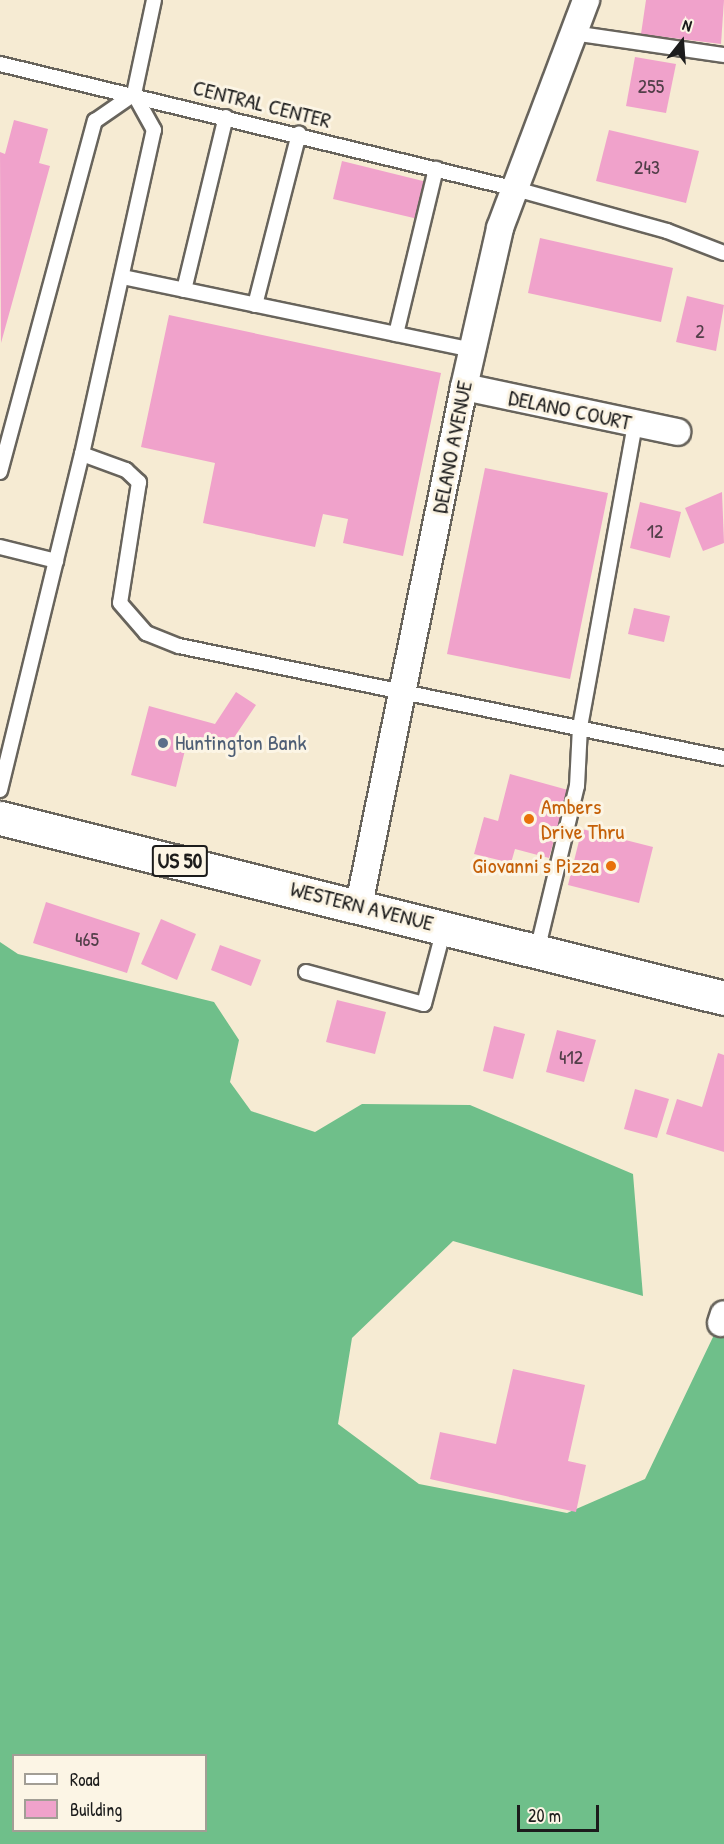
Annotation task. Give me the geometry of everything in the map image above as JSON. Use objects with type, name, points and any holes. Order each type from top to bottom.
[{"type":"main road","name":"WESTERN AVENUE","points":[[0,818],[359,905],[724,998]]},
{"type":"street","name":"DELANO AVENUE","points":[[359,905],[405,689],[464,387],[512,188],[586,0]]},
{"type":"street","name":"DELANO COURT","points":[[464,387],[677,432]]},
{"type":"lane","points":[[0,790],[82,454],[154,130],[134,93],[154,0]]},
{"type":"lane","points":[[573,33],[724,55]]},
{"type":"lane","name":"CENTRAL CENTER","points":[[0,64],[134,93],[512,188],[667,231],[724,253]]},
{"type":"lane","points":[[0,472],[95,121],[134,93]]},
{"type":"lane","points":[[184,291],[226,117]]},
{"type":"lane","points":[[255,305],[299,134]]},
{"type":"lane","points":[[396,334],[436,169]]},
{"type":"lane","points":[[123,277],[472,350]]},
{"type":"lane","points":[[536,951],[577,786],[580,727],[635,423]]},
{"type":"lane","points":[[82,454],[126,470],[139,482],[120,603],[146,633],[179,646],[405,689],[724,758]]},
{"type":"lane","points":[[0,547],[56,561]]},
{"type":"lane","points":[[306,972],[424,1004],[444,927]]},
{"type":"green space","points":[[0,942],[18,954],[214,1002],[239,1040],[230,1082],[251,1111],[315,1132],[362,1104],[470,1105],[633,1174],[643,1296],[453,1241],[352,1338],[338,1424],[419,1484],[567,1513],[645,1479],[724,1314],[724,1844],[0,1844]]},
{"type":"building","points":[[646,0],[724,0],[721,44],[641,34]]},
{"type":"building","points":[[635,57],[676,64],[666,113],[626,106]]},
{"type":"building","points":[[14,120],[48,129],[39,163],[50,166],[1,343],[0,152],[5,154]]},
{"type":"building","points":[[609,130],[699,151],[686,203],[596,181]]},
{"type":"building","points":[[342,161],[427,182],[418,219],[333,199]]},
{"type":"building","points":[[540,238],[673,268],[661,322],[528,293]]},
{"type":"building","points":[[687,296],[724,305],[716,351],[676,342]]},
{"type":"building","points":[[169,315],[441,373],[403,556],[343,543],[348,519],[323,514],[315,547],[203,523],[215,463],[141,447]]},
{"type":"building","points":[[485,468],[608,493],[570,679],[447,654]]},
{"type":"building","points":[[722,492],[724,543],[703,551],[685,508]]},
{"type":"building","points":[[640,502],[681,512],[670,558],[630,548]]},
{"type":"building","points":[[634,608],[670,616],[664,642],[628,634]]},
{"type":"building","name":"Huntington Bank","points":[[236,692],[256,705],[227,748],[188,738],[176,787],[131,775],[149,706],[215,724]]},
{"type":"building","name":"Ambers Drive Thru","points":[[510,774],[568,790],[549,858],[515,849],[511,863],[474,854],[484,817],[498,821]]},
{"type":"building","name":"Giovanni's Pizza","points":[[582,829],[653,847],[639,903],[568,885]]},
{"type":"building","points":[[46,902],[140,933],[127,973],[33,943]]},
{"type":"building","points":[[161,919],[196,934],[177,980],[141,964]]},
{"type":"building","points":[[220,945],[261,960],[251,986],[211,970]]},
{"type":"building","points":[[337,1000],[386,1012],[375,1054],[326,1042]]},
{"type":"building","points":[[494,1026],[525,1034],[513,1079],[483,1071]]},
{"type":"building","points":[[557,1030],[596,1040],[584,1082],[546,1072]]},
{"type":"building","points":[[718,1053],[724,1055],[724,1152],[666,1134],[677,1099],[702,1107]]},
{"type":"building","points":[[635,1089],[669,1099],[657,1138],[624,1129]]},
{"type":"building","points":[[513,1369],[585,1385],[568,1461],[586,1465],[576,1512],[430,1479],[440,1432],[496,1444]]},
{"type":"place","name":"Huntington Bank","points":[[163,743]]},
{"type":"place","name":"Ambers Drive Thru","points":[[529,819]]},
{"type":"place","name":"Giovanni's Pizza","points":[[611,866]]}]
